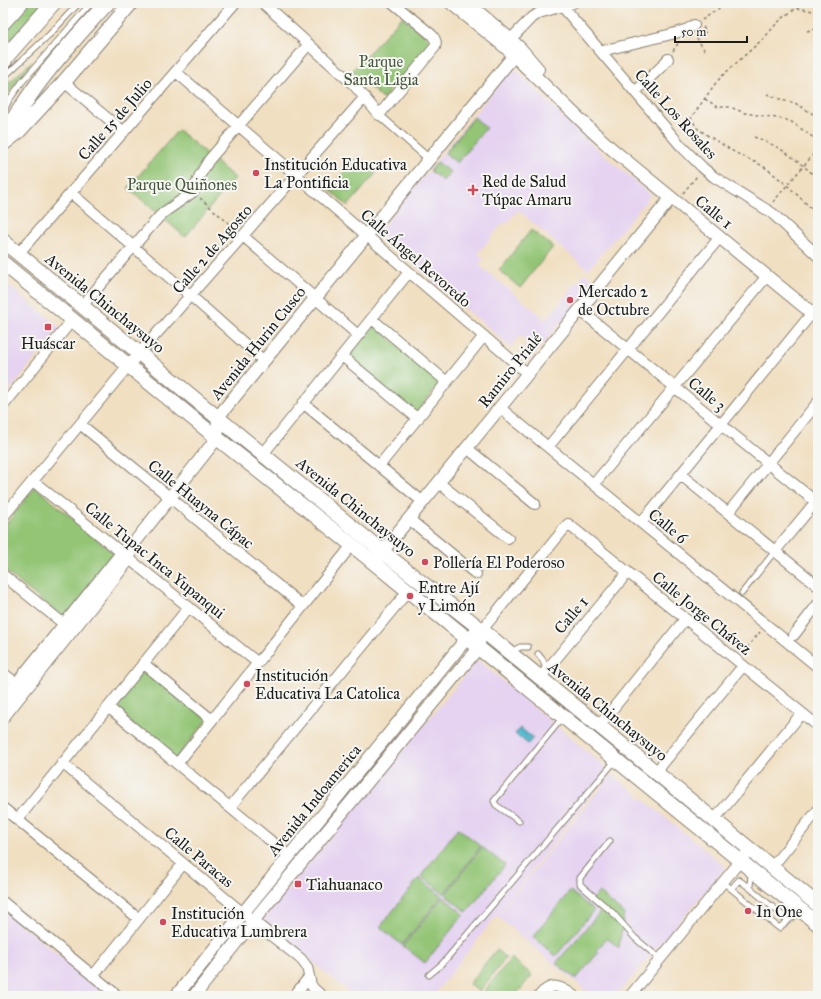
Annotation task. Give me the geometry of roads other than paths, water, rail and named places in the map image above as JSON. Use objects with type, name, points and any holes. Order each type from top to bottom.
[{"type":"main road","points":[[3,23],[21,3]]},
{"type":"main road","points":[[8,59],[54,3]]},
{"type":"main road","points":[[3,144],[40,81],[71,42],[106,3]]},
{"type":"main road","points":[[10,133],[64,82],[131,3]]},
{"type":"main road","name":"Avenida Chinchaysuyo","points":[[3,241],[263,454],[378,557],[408,591],[818,924]]},
{"type":"main road","points":[[3,260],[9,256],[27,268],[34,267]]},
{"type":"main road","name":"Avenida Chinchaysuyo","points":[[3,263],[217,438],[352,545],[378,557],[482,630],[509,653],[543,674],[599,726],[818,905]]},
{"type":"street","name":"Calle 15 de Julio","points":[[18,254],[236,3]]},
{"type":"street","points":[[263,3],[354,85],[378,115],[429,159]]},
{"type":"street","points":[[378,115],[435,47],[436,41],[432,35],[393,3]]},
{"type":"street","name":"Calle 1","points":[[451,3],[507,43]]},
{"type":"street","points":[[507,43],[532,17],[539,13],[573,3]]},
{"type":"street","name":"Calle 1","points":[[471,4],[591,130],[613,150],[815,315]]},
{"type":"street","name":"Calle Los Rosales","points":[[562,6],[695,161],[714,177],[778,218],[818,256]]},
{"type":"street","points":[[601,52],[672,34],[691,27]]},
{"type":"street","points":[[82,306],[163,213],[193,192],[200,175],[209,160],[308,44]]},
{"type":"street","name":"Avenida Hurin Cusco","points":[[217,438],[218,417],[516,52]]},
{"type":"street","points":[[635,92],[668,59]]},
{"type":"street","name":"Calle Ángel Revoredo","points":[[176,72],[528,374]]},
{"type":"street","points":[[64,82],[124,132]]},
{"type":"street","name":"Calle 2 de Agosto","points":[[3,517],[140,353],[365,97]]},
{"type":"street","points":[[71,193],[264,361]]},
{"type":"street","name":"Ramiro Prialé","points":[[378,557],[580,310],[674,200]]},
{"type":"street","points":[[243,236],[358,335]]},
{"type":"street","points":[[548,447],[720,237]]},
{"type":"street","points":[[263,454],[409,272]]},
{"type":"street","points":[[594,484],[767,276]]},
{"type":"street","name":"Calle 3","points":[[580,310],[817,501]]},
{"type":"street","points":[[641,523],[721,425],[815,315]]},
{"type":"street","points":[[3,406],[73,319]]},
{"type":"street","points":[[372,319],[447,382]]},
{"type":"street","points":[[379,466],[484,336]]},
{"type":"street","points":[[342,356],[418,418]]},
{"type":"street","points":[[728,513],[818,402]]},
{"type":"street","points":[[303,403],[423,502]]},
{"type":"street","name":"Calle 6","points":[[500,408],[818,667]]},
{"type":"street","name":"Calle Huayna Cápac","points":[[80,424],[303,606]]},
{"type":"street","points":[[3,717],[131,548],[217,438]]},
{"type":"street","points":[[467,448],[535,504]]},
{"type":"street","points":[[680,475],[818,586]]},
{"type":"street","name":"Calle Tupac Inca Yupanqui","points":[[33,480],[258,663]]},
{"type":"street","points":[[439,483],[508,538]]},
{"type":"street","points":[[775,551],[817,501]]},
{"type":"street","points":[[409,519],[476,574]]},
{"type":"street","name":"Calle Jorge Chávez","points":[[568,524],[818,726]]},
{"type":"street","name":"Avenida Indoamerica","points":[[176,996],[466,639],[482,630],[568,524]]},
{"type":"street","points":[[177,764],[352,545]]},
{"type":"street","points":[[3,701],[64,624],[126,556]]},
{"type":"street","name":"Calle 1","points":[[543,674],[628,572]]},
{"type":"street","points":[[3,575],[64,624]]},
{"type":"street","points":[[230,807],[408,591]]},
{"type":"street","points":[[794,635],[818,604]]},
{"type":"street","points":[[17,820],[189,607]]},
{"type":"street","points":[[599,726],[686,619]]},
{"type":"street","name":"Avenida Indoamerica","points":[[194,996],[253,921],[478,648],[482,630]]},
{"type":"street","points":[[143,663],[212,720]]},
{"type":"street","points":[[656,772],[740,663]]},
{"type":"street","points":[[3,672],[17,684]]},
{"type":"street","points":[[108,707],[289,856]]},
{"type":"street","points":[[714,820],[802,713]]},
{"type":"street","name":"Calle Paracas","points":[[62,763],[183,864],[301,959],[307,967],[312,987],[322,996]]},
{"type":"street","points":[[3,808],[139,919]]},
{"type":"street","points":[[772,867],[818,810]]},
{"type":"street","points":[[630,996],[750,849]]},
{"type":"street","points":[[93,976],[183,864]]},
{"type":"street","points":[[3,902],[118,996]]},
{"type":"street","points":[[294,996],[309,977]]},
{"type":"street","points":[[542,993],[551,987],[559,987],[574,996]]},
{"type":"lane","points":[[38,28],[54,3]]},
{"type":"lane","points":[[3,78],[50,34],[79,3]]},
{"type":"lane","points":[[3,112],[9,100],[22,82],[90,3]]},
{"type":"lane","points":[[3,70],[8,59]]},
{"type":"lane","points":[[742,593],[775,551]]},
{"type":"lane","points":[[509,653],[520,647],[528,646]]},
{"type":"lane","points":[[538,654],[543,660],[543,674]]},
{"type":"lane","points":[[519,821],[496,805],[494,801],[563,717]]},
{"type":"lane","points":[[428,975],[442,964],[616,760]]},
{"type":"lane","points":[[610,841],[580,878],[580,884],[612,912],[635,938],[660,959]]},
{"type":"lane","points":[[750,888],[751,870]]},
{"type":"lane","points":[[731,889],[739,880],[788,920]]},
{"type":"lane","points":[[723,882],[779,928],[800,910]]},
{"type":"water","points":[[520,728],[533,738],[528,744],[515,734]]},
{"type":"place","name":"Institución Educativa La Pontificia","points":[[256,173]]},
{"type":"place","name":"Red de Salud Túpac Amaru","points":[[473,190]]},
{"type":"place","name":"Mercado 2 de Octubre","points":[[570,300]]},
{"type":"place","name":"Huáscar","points":[[48,327]]},
{"type":"place","name":"Pollería El Poderoso","points":[[425,562]]},
{"type":"place","name":"Entre Ají y Limón","points":[[410,596]]},
{"type":"place","name":"Institución Educativa La Catolica","points":[[247,684]]},
{"type":"place","name":"Tiahuanaco","points":[[298,884]]},
{"type":"place","name":"In One","points":[[748,911]]},
{"type":"place","name":"Institución Educativa Lumbrera","points":[[163,922]]},
{"type":"park label","name":"Parque Santa Ligia","points":[[381,70]]},
{"type":"park label","name":"Parque Quiñones","points":[[182,184]]}]
